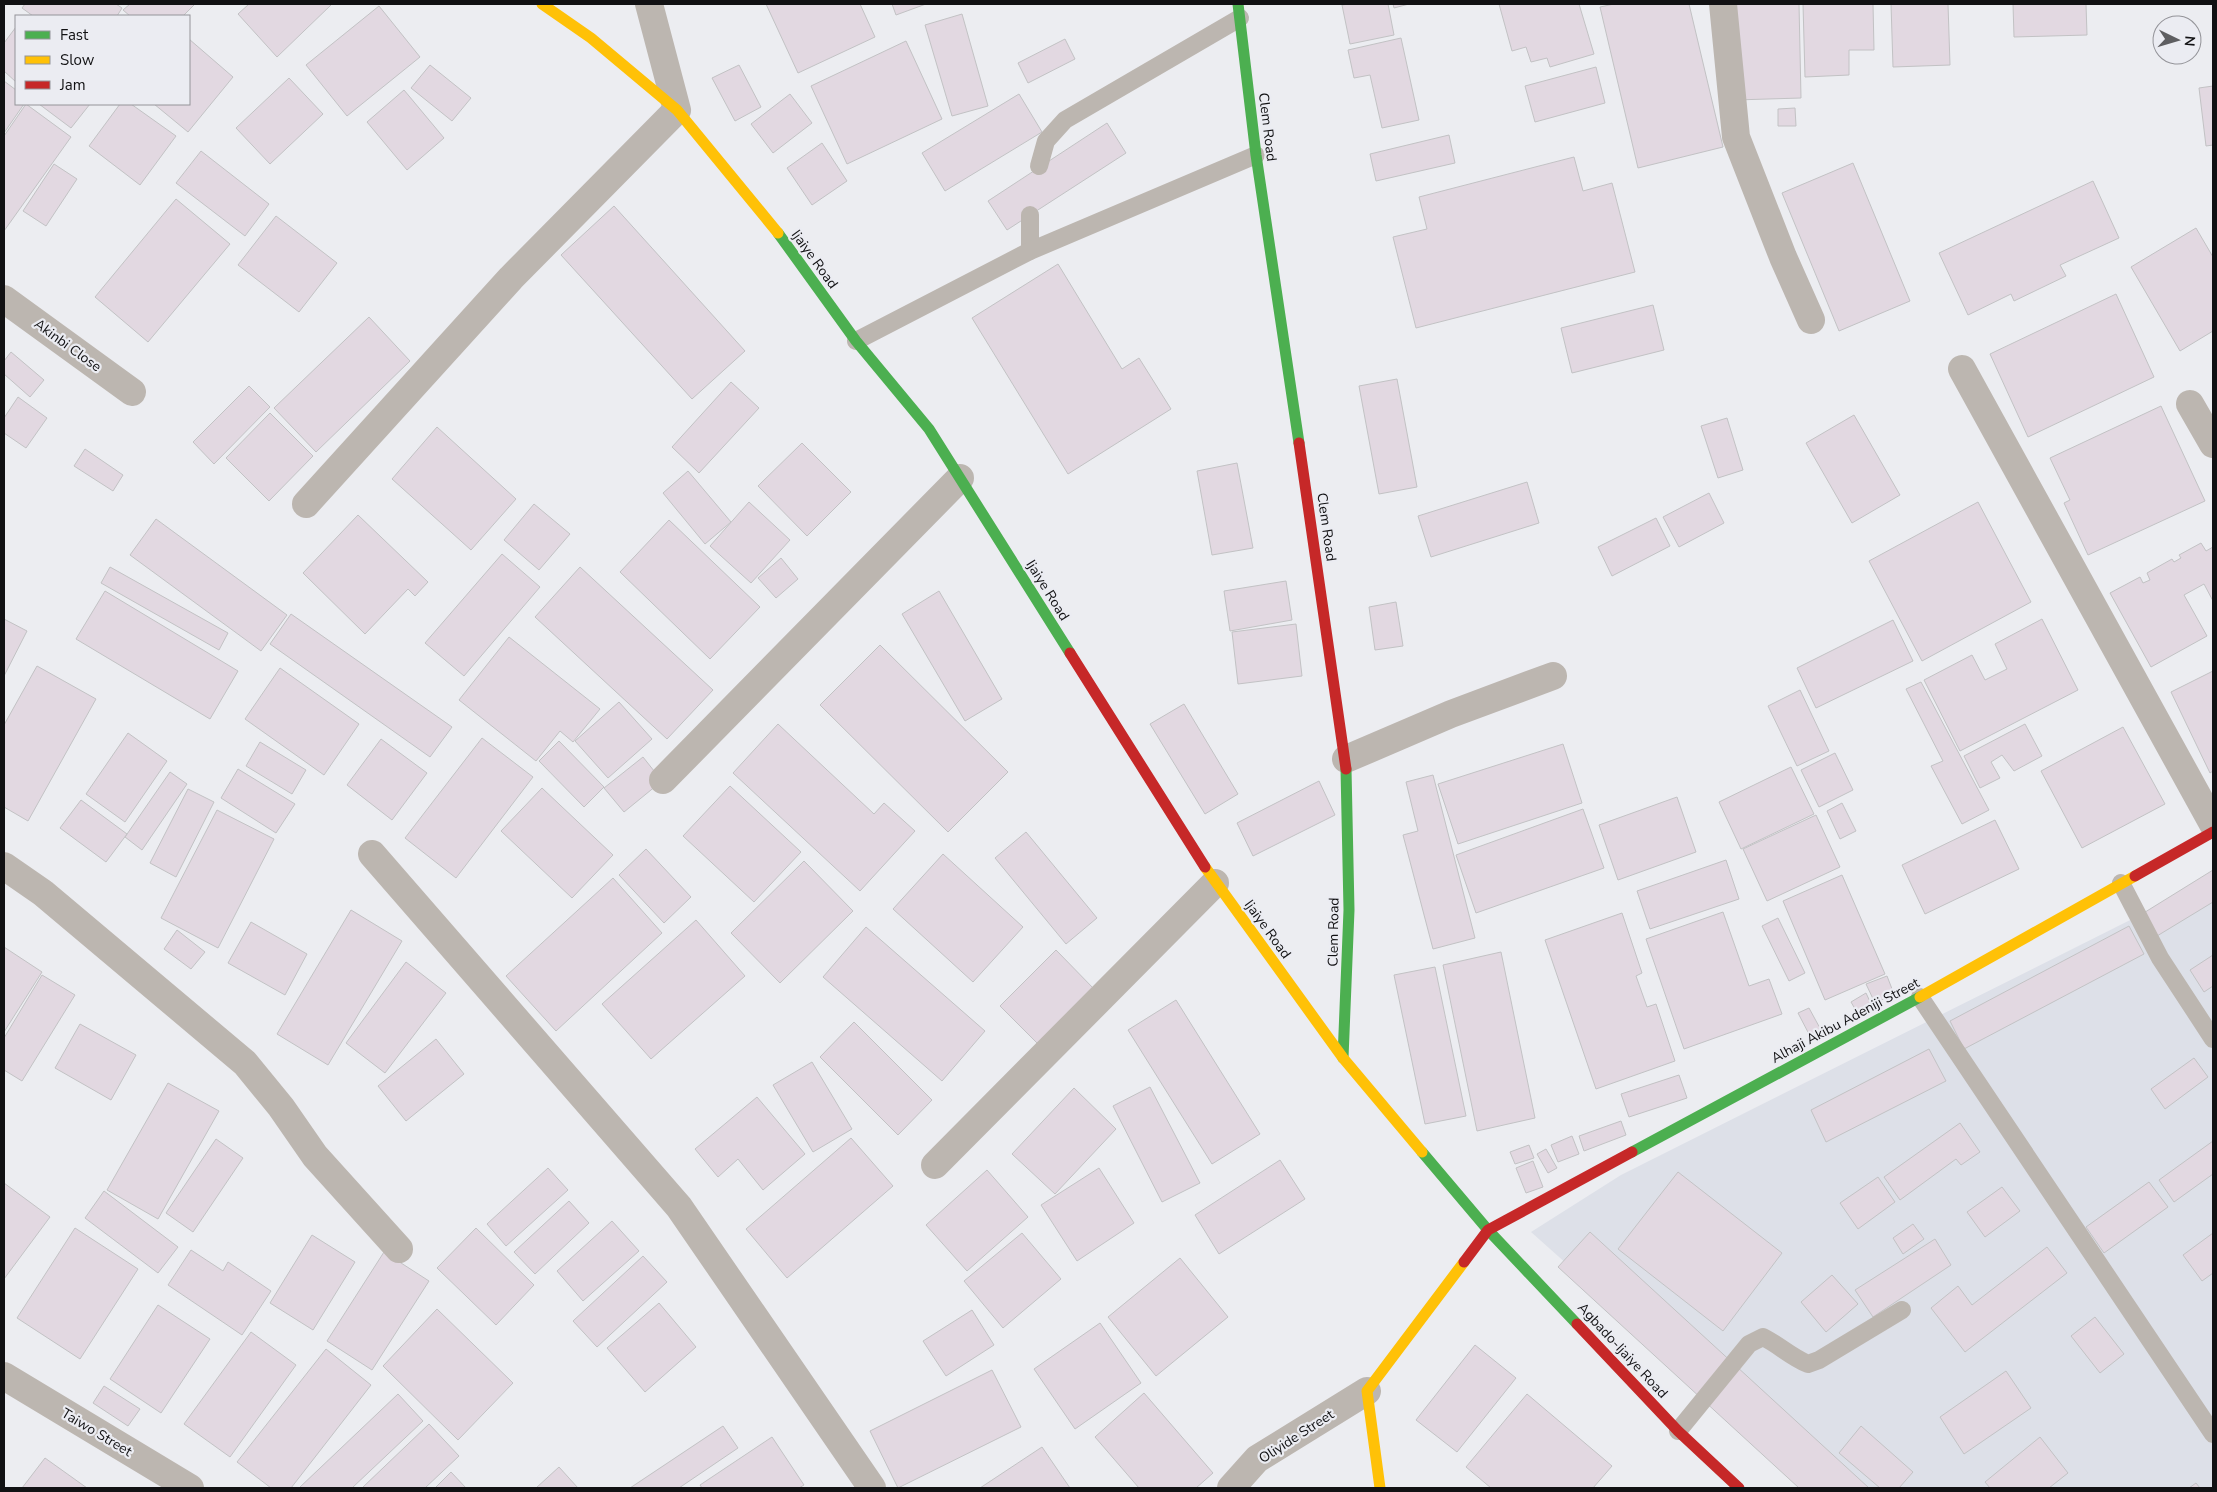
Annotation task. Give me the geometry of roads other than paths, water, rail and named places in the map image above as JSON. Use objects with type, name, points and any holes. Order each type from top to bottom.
[{"type":"street","name":"Ijaiye Road","points":[[542,4],[592,38],[677,110],[788,246],[856,342],[929,429],[1215,883],[1344,1058],[1488,1230]]},
{"type":"street","points":[[306,504],[511,278],[677,110],[649,4]]},
{"type":"street","points":[[1723,4],[1736,137],[1783,257],[1811,320]]},
{"type":"street","name":"Clem Road","points":[[1239,11],[1256,155],[1346,759],[1349,910],[1344,1058]]},
{"type":"street","name":"Akinbi Close","points":[[4,299],[132,392]]},
{"type":"street","points":[[1962,369],[2213,824]]},
{"type":"street","points":[[2190,404],[2213,444]]},
{"type":"street","points":[[663,780],[960,478]]},
{"type":"street","points":[[1346,759],[1451,714],[1553,676]]},
{"type":"street","name":"Alhaji Akibu Adeniji Street","points":[[1488,1230],[1920,997],[2213,832]]},
{"type":"street","points":[[372,854],[679,1208],[872,1488]]},
{"type":"street","points":[[4,866],[43,893],[244,1064],[281,1107],[315,1156],[399,1248]]},
{"type":"street","points":[[935,1166],[1215,883]]},
{"type":"street","points":[[1380,1488],[1367,1391],[1488,1230]]},
{"type":"street","name":"Agbado-Ijaiye Road","points":[[1488,1230],[1678,1431],[1739,1488]]},
{"type":"street","name":"Taiwo Street","points":[[4,1376],[190,1488]]},
{"type":"street","name":"Oliyide Street","points":[[1231,1488],[1257,1459],[1367,1391]]},
{"type":"lane","points":[[1038,166],[1046,141],[1065,120],[1239,11]]},
{"type":"lane","points":[[856,342],[1030,251],[1256,155]]},
{"type":"lane","points":[[1030,215],[1030,251]]},
{"type":"lane","points":[[2121,883],[2160,958],[2213,1039]]},
{"type":"lane","points":[[1920,997],[2213,1434]]},
{"type":"lane","points":[[1678,1431],[1749,1344],[1762,1337],[1773,1342],[1793,1358],[1808,1364],[1819,1360],[1902,1310]]}]
